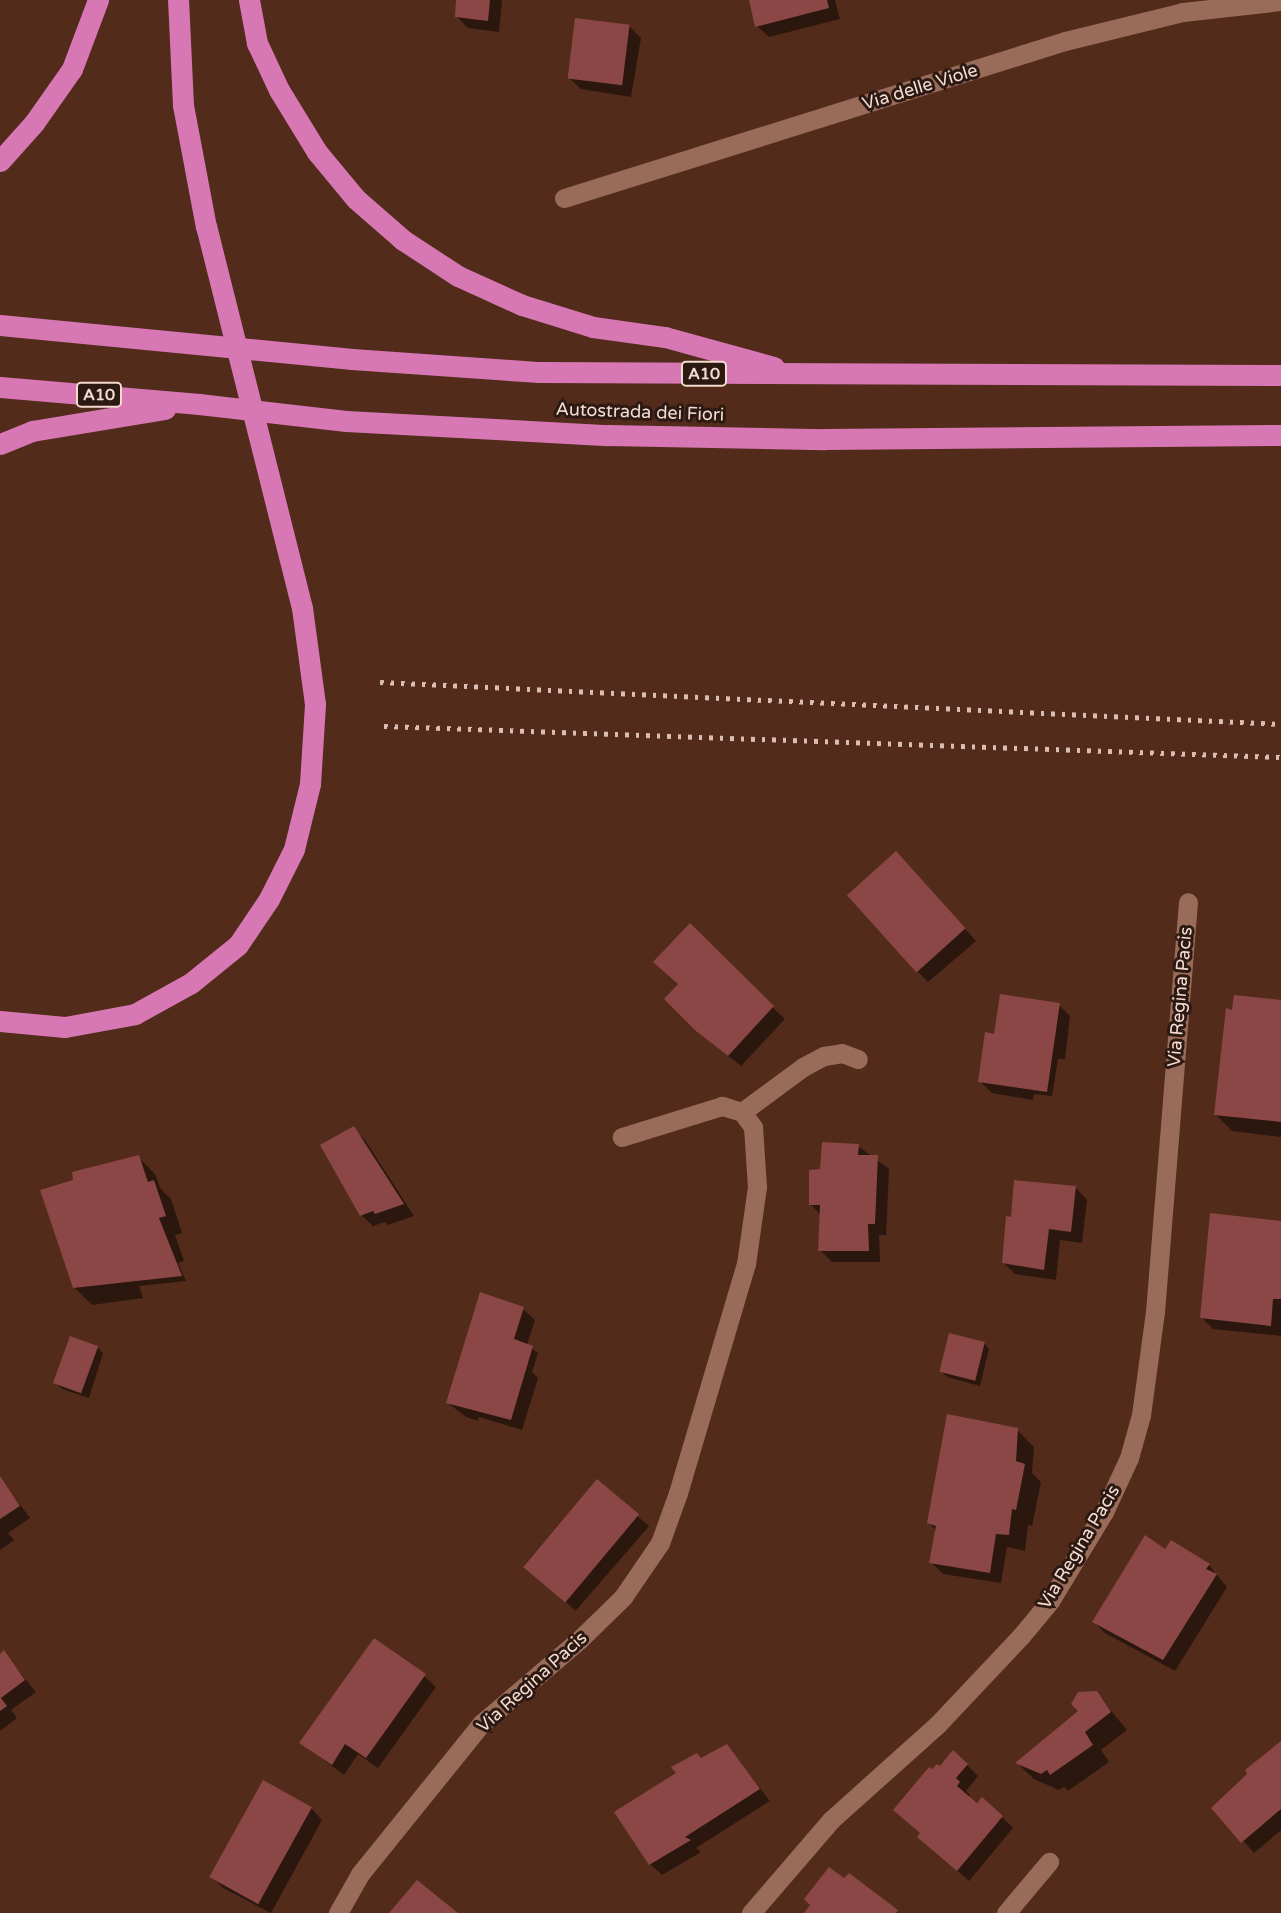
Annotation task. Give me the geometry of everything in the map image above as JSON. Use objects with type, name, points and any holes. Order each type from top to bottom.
[{"type":"highway","points":[[0,161],[34,122],[72,69],[98,0]]},
{"type":"highway","points":[[0,1021],[65,1027],[135,1014],[191,983],[238,945],[269,899],[293,849],[310,784],[315,704],[302,608],[206,227],[183,105],[178,0]]},
{"type":"highway","points":[[249,0],[257,43],[279,90],[317,152],[356,200],[402,240],[458,276],[522,305],[593,327],[665,337],[803,375]]},
{"type":"highway","name":"Autostrada dei Fiori","points":[[0,325],[540,372],[1281,375]]},
{"type":"highway","name":"Autostrada dei Fiori","points":[[0,387],[199,404],[346,421],[608,435],[825,439],[1281,435]]},
{"type":"highway","points":[[0,444],[32,431],[199,404]]},
{"type":"street","name":"Via delle Viole","points":[[564,198],[1065,41],[1183,12],[1281,1]]},
{"type":"street","name":"Via Regina Pacis","points":[[751,1913],[831,1820],[938,1724],[1021,1636],[1050,1601],[1104,1512],[1129,1458],[1141,1415],[1155,1312],[1188,902]]},
{"type":"street","points":[[622,1137],[722,1106],[742,1112],[803,1067],[824,1056],[842,1053],[859,1059]]},
{"type":"street","name":"Via Regina Pacis","points":[[338,1913],[360,1874],[482,1723],[579,1640],[622,1597],[660,1543],[678,1493],[746,1264],[757,1187],[753,1127],[742,1112]]},
{"type":"street","points":[[1006,1913],[1049,1862]]},
{"type":"building","points":[[456,0],[490,0],[488,21],[455,17]]},
{"type":"building","points":[[749,0],[827,0],[829,8],[755,27]]},
{"type":"building","points":[[575,18],[630,25],[622,85],[568,79]]},
{"type":"building","points":[[896,851],[966,928],[917,972],[847,895]]},
{"type":"building","points":[[690,923],[774,1006],[728,1056],[696,1031],[664,999],[678,984],[653,962]]},
{"type":"building","points":[[1000,994],[1060,1003],[1047,1092],[978,1082],[985,1032],[994,1034]]},
{"type":"building","points":[[1234,995],[1281,1000],[1281,1122],[1214,1115],[1226,1008],[1232,1010]]},
{"type":"building","points":[[354,1126],[404,1204],[360,1216],[320,1145]]},
{"type":"building","points":[[822,1142],[859,1144],[858,1155],[878,1155],[875,1224],[868,1224],[869,1251],[818,1251],[820,1205],[809,1205],[809,1170],[820,1169]]},
{"type":"building","points":[[139,1155],[148,1182],[154,1180],[166,1216],[159,1218],[182,1276],[73,1288],[40,1190],[73,1180],[72,1172]]},
{"type":"building","points":[[1014,1180],[1076,1186],[1071,1232],[1049,1229],[1044,1270],[1002,1263],[1006,1216],[1011,1217]]},
{"type":"building","points":[[1210,1213],[1281,1221],[1281,1299],[1273,1299],[1271,1326],[1200,1318]]},
{"type":"building","points":[[480,1292],[524,1307],[514,1339],[533,1346],[511,1420],[446,1403]]},
{"type":"building","points":[[949,1333],[985,1342],[975,1381],[939,1372]]},
{"type":"building","points":[[70,1336],[98,1346],[81,1393],[53,1383]]},
{"type":"building","points":[[947,1414],[1018,1428],[1016,1461],[1025,1464],[1016,1510],[1012,1509],[1009,1535],[996,1534],[990,1573],[929,1563],[936,1526],[927,1523]]},
{"type":"building","points":[[0,1476],[20,1506],[0,1519]]},
{"type":"building","points":[[597,1479],[639,1514],[565,1602],[523,1567]]},
{"type":"building","points":[[1145,1535],[1165,1549],[1171,1540],[1210,1564],[1206,1569],[1217,1574],[1163,1660],[1092,1622]]},
{"type":"building","points":[[374,1638],[426,1674],[366,1758],[345,1744],[332,1765],[299,1743]]},
{"type":"building","points":[[4,1650],[25,1680],[1,1698],[7,1706],[0,1711],[0,1654]]},
{"type":"building","points":[[1097,1691],[1111,1712],[1085,1732],[1093,1745],[1050,1775],[1047,1770],[1041,1774],[1015,1763],[1078,1711],[1071,1704],[1078,1692]]},
{"type":"building","points":[[1281,1741],[1281,1809],[1241,1843],[1211,1808],[1247,1774],[1245,1770]]},
{"type":"building","points":[[727,1744],[760,1789],[685,1837],[691,1840],[649,1865],[614,1812],[676,1773],[671,1767],[697,1753],[701,1758]]},
{"type":"building","points":[[953,1750],[968,1764],[956,1778],[960,1782],[957,1786],[977,1803],[982,1797],[1003,1816],[957,1871],[917,1837],[920,1833],[893,1810],[929,1767],[932,1769],[937,1764],[940,1766]]},
{"type":"building","points":[[263,1780],[312,1807],[258,1904],[209,1877]]},
{"type":"building","points":[[829,1867],[844,1878],[849,1873],[898,1910],[896,1913],[804,1913],[810,1905],[804,1899]]},
{"type":"building","points":[[417,1880],[458,1913],[389,1913]]},
{"type":"railway","points":[[380,682],[1281,724]]},
{"type":"railway","points":[[384,726],[1281,757]]}]
